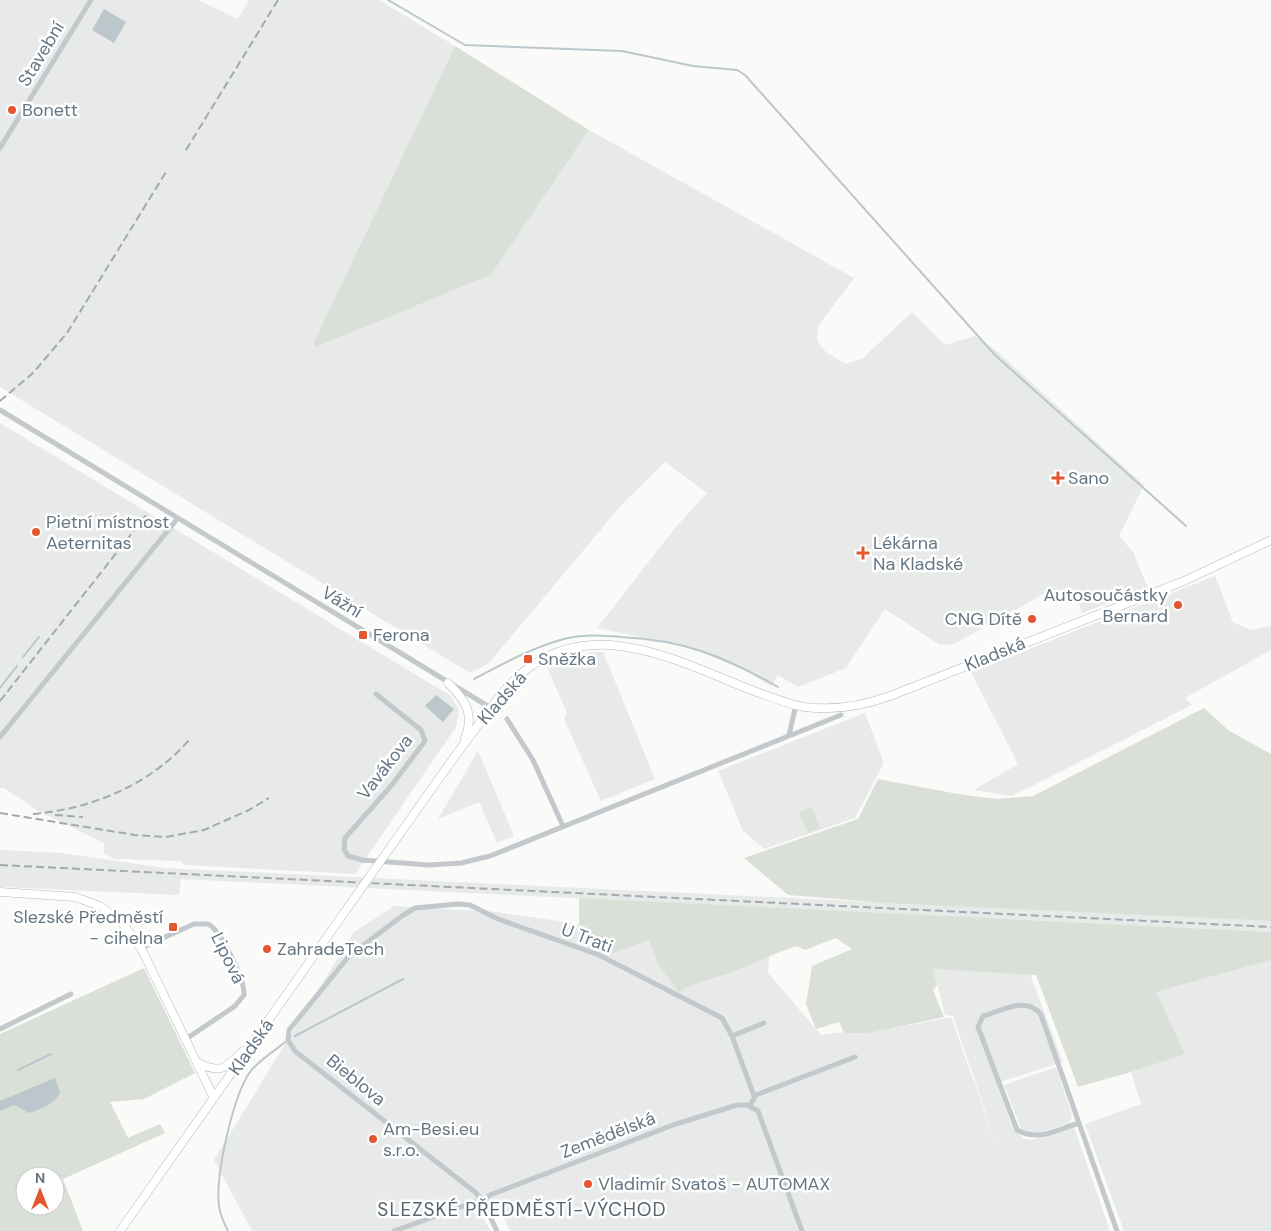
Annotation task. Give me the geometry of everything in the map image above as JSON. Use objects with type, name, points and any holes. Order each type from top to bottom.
[{"type":"main road","name":"Kladská","points":[[120,1231],[460,749],[514,680],[533,665],[567,649],[602,644],[622,645],[648,651],[796,705],[838,709],[874,702],[1184,581],[1271,540]]},
{"type":"main road","points":[[448,683],[464,698],[469,710],[469,725],[460,749]]},
{"type":"main road","points":[[0,892],[70,896],[88,901],[118,920],[141,948],[214,1098]]},
{"type":"main road","points":[[198,1063],[213,1069],[226,1068],[257,1038]]},
{"type":"street","name":"Stavební","points":[[0,148],[91,0]]},
{"type":"street","name":"Vážní","points":[[0,410],[491,708]]},
{"type":"street","points":[[0,737],[178,518]]},
{"type":"street","name":"Vavákova","points":[[376,694],[421,730],[425,741],[391,786],[345,838],[346,852],[362,860],[429,864],[461,863],[490,856],[563,826]]},
{"type":"street","points":[[788,735],[796,705]]},
{"type":"street","points":[[563,826],[840,715]]},
{"type":"street","name":"Kladská","points":[[507,719],[533,760],[563,826]]},
{"type":"street","name":"U Trati","points":[[415,908],[466,904],[492,917],[599,955],[722,1018],[732,1036]]},
{"type":"street","name":"Kladská","points":[[287,1035],[349,956],[415,908]]},
{"type":"street","name":"Lipová","points":[[141,948],[199,922],[212,926],[218,933],[242,982],[244,995],[235,1006],[186,1039]]},
{"type":"street","points":[[0,1029],[70,994]]},
{"type":"street","points":[[1079,1123],[1029,1137],[1017,1130],[978,1027],[983,1016],[1021,1004],[1032,1006],[1037,1010],[1079,1123],[1116,1231]]},
{"type":"street","points":[[764,1023],[732,1036],[754,1096],[750,1105],[758,1111],[802,1231]]},
{"type":"street","name":"Bieblova","points":[[287,1035],[295,1051],[475,1192],[480,1202],[487,1209],[497,1231]]},
{"type":"street","points":[[754,1096],[855,1057]]},
{"type":"street","name":"Zemědělská","points":[[394,1231],[470,1203],[480,1202],[567,1165],[673,1126],[738,1105],[750,1105]]},
{"type":"shaded area","points":[[0,0],[198,0],[238,19],[249,0],[379,0],[455,46],[313,344],[316,347],[491,275],[589,130],[854,278],[818,326],[817,341],[826,352],[846,364],[863,358],[912,312],[945,345],[975,336],[998,352],[1144,485],[1119,536],[1133,552],[1148,588],[1082,613],[1076,596],[1058,602],[1053,589],[954,644],[940,645],[885,609],[846,668],[798,687],[778,675],[771,686],[744,670],[686,646],[597,628],[675,528],[707,493],[665,462],[624,502],[488,664],[470,673],[0,387]]},
{"type":"shaded area","points":[[104,9],[126,22],[114,43],[92,30]]},
{"type":"shaded area","points":[[455,46],[589,130],[491,275],[316,347],[313,344]]},
{"type":"shaded area","points":[[0,423],[451,696],[459,710],[456,727],[355,874],[185,865],[180,861],[114,859],[104,853],[104,843],[40,812],[4,788],[0,788]]},
{"type":"shaded area","points":[[1215,576],[1233,622],[1250,630],[1271,626],[1271,650],[1185,698],[1192,705],[1012,796],[974,790],[1018,764],[971,672]]},
{"type":"shaded area","points":[[603,652],[655,779],[601,801],[564,719],[567,713],[547,667],[562,658]]},
{"type":"shaded area","points":[[436,695],[454,709],[443,722],[425,706]]},
{"type":"shaded area","points":[[1204,708],[1228,730],[1271,754],[1271,921],[886,903],[788,895],[744,858],[858,819],[878,779],[996,799],[1033,796]]},
{"type":"shaded area","points":[[865,713],[884,763],[855,818],[764,849],[743,831],[718,771]]},
{"type":"shaded area","points":[[478,751],[514,836],[497,843],[479,802],[438,819]]},
{"type":"shaded area","points":[[812,807],[820,828],[808,833],[799,812]]},
{"type":"shaded area","points":[[0,850],[62,853],[165,868],[1271,921],[1271,932],[181,879],[179,895],[0,887]]},
{"type":"shaded area","points":[[579,898],[1271,932],[1271,960],[1156,992],[1185,1054],[1078,1087],[1036,975],[933,969],[937,985],[933,990],[944,1017],[870,1033],[844,1033],[839,1022],[816,1029],[806,1004],[812,966],[852,949],[836,938],[805,950],[797,946],[789,948],[738,970],[686,988],[679,993],[658,965],[649,940],[610,954],[579,940]]},
{"type":"shaded area","points":[[394,906],[496,912],[579,924],[578,934],[584,943],[593,946],[649,940],[658,965],[679,993],[699,981],[736,971],[769,956],[768,973],[821,1035],[843,1032],[870,1033],[951,1017],[1001,1158],[953,1016],[945,1015],[933,969],[1030,974],[1063,1062],[997,1083],[1011,1125],[1023,1138],[1031,1140],[1074,1127],[1110,1231],[510,1231],[496,1201],[469,1211],[482,1217],[491,1231],[252,1231],[214,1160],[353,933]]},
{"type":"shaded area","points":[[1271,960],[1271,1231],[1124,1231],[1085,1124],[1141,1104],[1131,1072],[1184,1053],[1156,992]]},
{"type":"shaded area","points":[[144,968],[195,1073],[144,1099],[110,1102],[128,1138],[160,1124],[165,1133],[65,1178],[65,1166],[15,1166],[15,1216],[65,1216],[65,1184],[83,1231],[0,1231],[0,1034]]},
{"type":"shaded area","points":[[1056,1067],[1072,1115],[1070,1122],[1030,1135],[1022,1131],[1004,1085]]},
{"type":"shaded area","points":[[55,1078],[60,1092],[55,1100],[47,1106],[29,1113],[14,1105],[0,1111],[0,1101]]},
{"type":"waterway","points":[[388,0],[465,45],[622,51],[693,66],[737,70],[745,75],[995,355],[1186,526]]},
{"type":"waterway","points":[[474,679],[516,657],[560,640],[598,635],[644,639],[684,646],[721,658],[778,687]]},
{"type":"waterway","points":[[23,657],[39,637]]},
{"type":"waterway","points":[[0,688],[17,666]]},
{"type":"waterway","points":[[295,1036],[403,979]]},
{"type":"waterway","points":[[228,1231],[220,1213],[218,1193],[227,1137],[237,1099],[250,1072],[285,1042]]},
{"type":"waterway","points":[[18,1070],[51,1054]]},
{"type":"railway","points":[[186,150],[278,0]]},
{"type":"railway","points":[[0,401],[33,373],[67,333],[166,172]]},
{"type":"railway","points":[[0,701],[147,514]]},
{"type":"railway","points":[[33,814],[76,807],[118,792],[156,770],[189,740]]},
{"type":"railway","points":[[0,813],[135,835],[166,837],[204,830],[249,810],[269,798]]},
{"type":"railway","points":[[55,815],[83,817]]},
{"type":"railway","points":[[0,865],[1271,927]]},
{"type":"place","name":"Bonett","points":[[12,110]]},
{"type":"place","name":"Sano","points":[[1058,478]]},
{"type":"place","name":"Pietní místnost Aeternitas","points":[[36,532]]},
{"type":"place","name":"Lékárna Na Kladské","points":[[863,553]]},
{"type":"place","name":"Autosoučástky Bernard","points":[[1178,605]]},
{"type":"place","name":"CNG Dítě","points":[[1032,619]]},
{"type":"place","name":"Ferona","points":[[363,635]]},
{"type":"place","name":"Sněžka","points":[[528,659]]},
{"type":"place","name":"Slezské Předměstí - cihelna","points":[[173,927]]},
{"type":"place","name":"ZahradeTech","points":[[267,949]]},
{"type":"place","name":"Am-Besi.eu s.r.o.","points":[[373,1139]]},
{"type":"place","name":"Vladimír Svatoš - AUTOMAX","points":[[588,1184]]},
{"type":"district","name":"SLEZSKÉ PŘEDMĚSTÍ-VÝCHOD","points":[[522,1209]]}]
